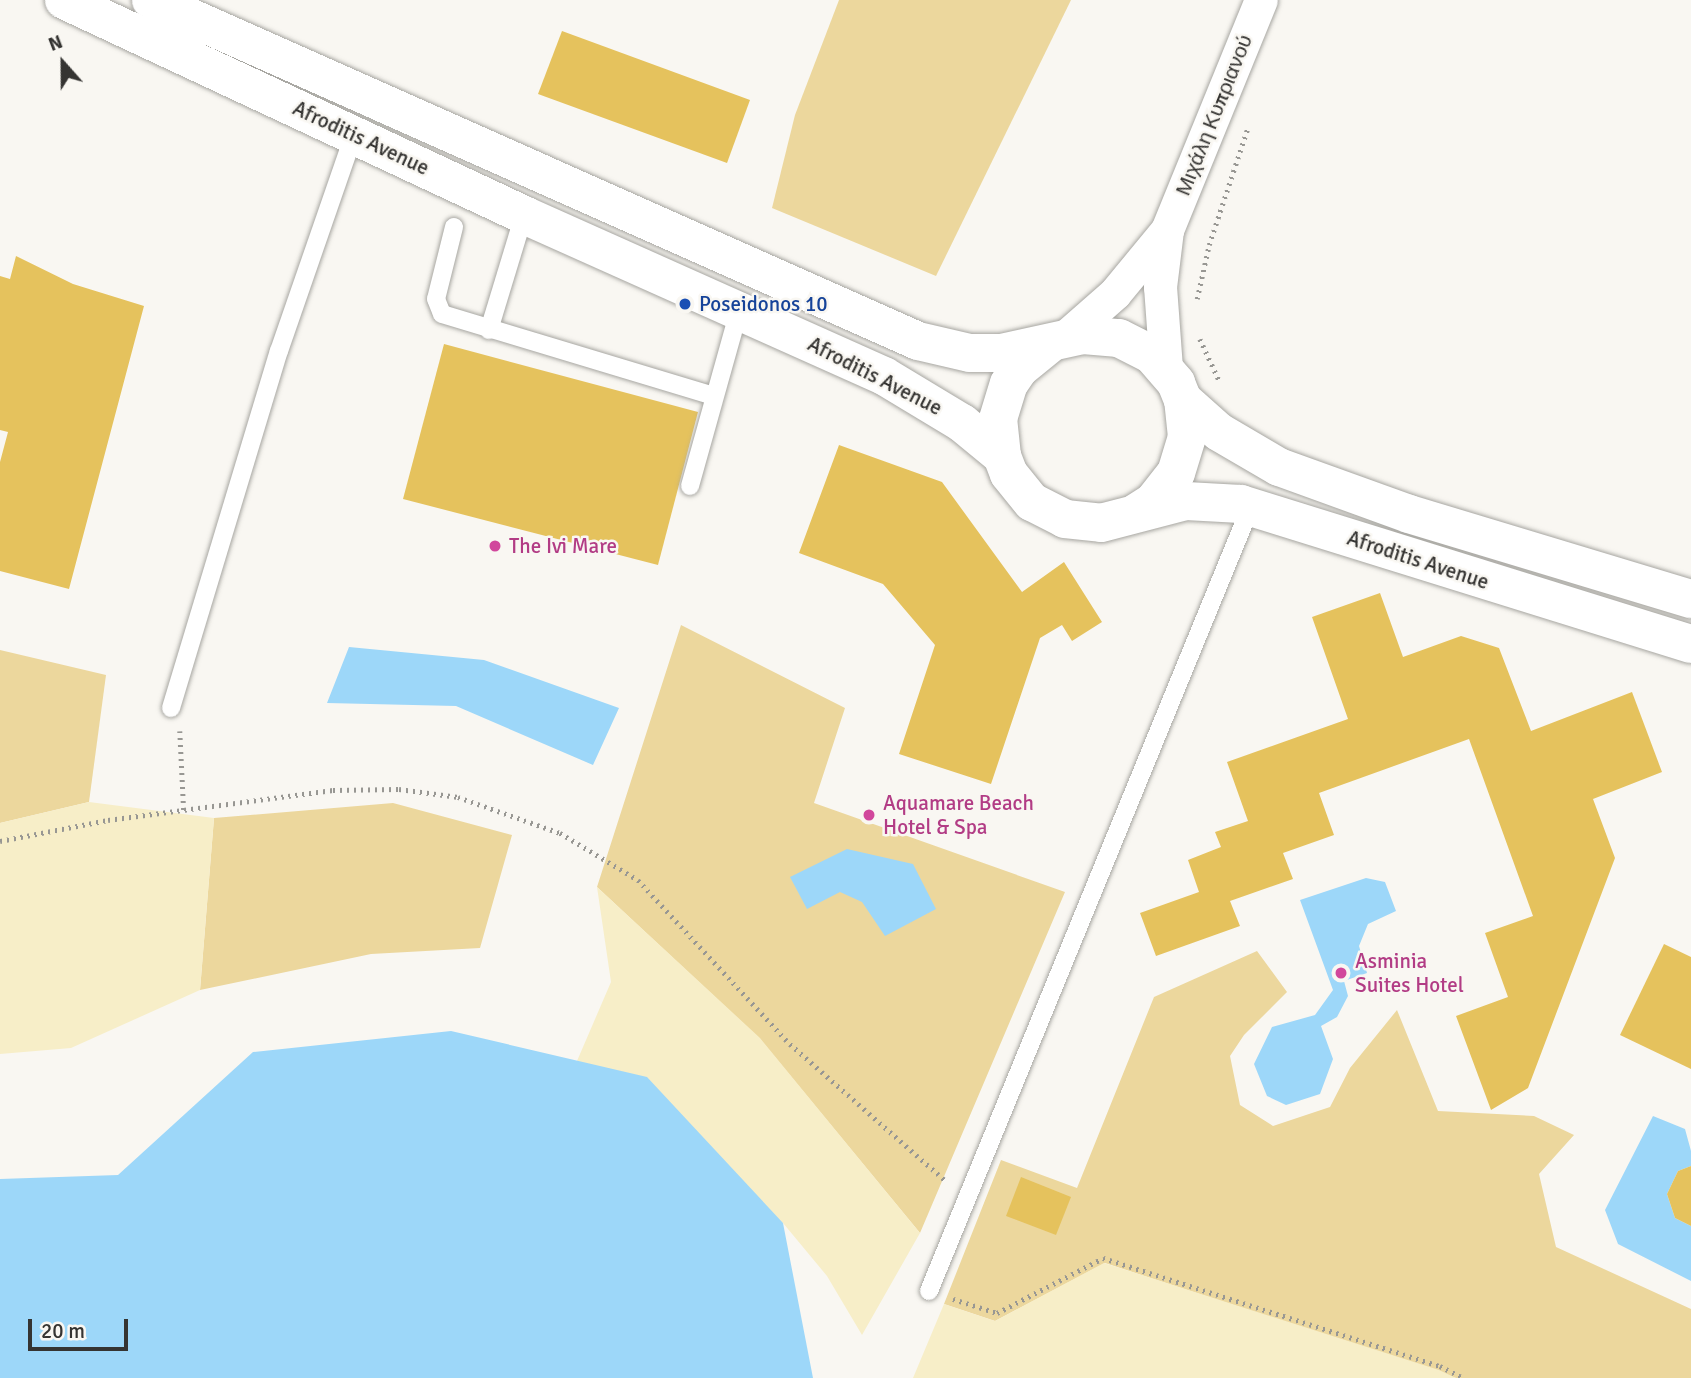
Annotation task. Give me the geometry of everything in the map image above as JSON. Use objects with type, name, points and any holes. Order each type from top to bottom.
[{"type":"main road","name":"Afroditis Avenue","points":[[64,0],[524,215],[912,390],[962,423],[1002,456],[1019,489],[1056,516],[1101,523],[1186,501],[1251,506],[1691,644]]},
{"type":"main road","name":"Afroditis Avenue","points":[[151,0],[918,341],[970,353],[1101,334],[1119,338],[1152,355],[1174,384],[1219,432],[1279,467],[1409,514],[1691,599]]},
{"type":"main road","points":[[1002,456],[998,419],[1005,393],[1019,369],[1056,342]]},
{"type":"main road","points":[[1137,512],[1153,502],[1176,473],[1187,438],[1174,384]]},
{"type":"street","name":"Μιχάλη Κυπριανού","points":[[1174,384],[1160,287],[1167,230],[1261,0]]},
{"type":"street","name":"Μιχάλη Κυπριανού","points":[[1056,342],[1115,293],[1167,230]]},
{"type":"lane","points":[[171,708],[279,351],[354,134]]},
{"type":"lane","points":[[489,330],[524,215]]},
{"type":"lane","points":[[454,227],[437,308],[442,314],[714,396]]},
{"type":"lane","points":[[691,486],[739,310]]},
{"type":"lane","points":[[929,1292],[965,1198],[1251,506]]},
{"type":"path","points":[[1196,305],[1209,245]]},
{"type":"path","points":[[1197,329],[1204,353],[1225,388]]},
{"type":"path","points":[[171,708],[182,742],[184,811]]},
{"type":"path","points":[[0,841],[108,820],[333,790],[399,789],[458,797],[559,833],[638,880],[790,1044],[965,1198]]},
{"type":"path","points":[[929,1292],[998,1313],[1104,1258],[1440,1366],[1464,1378]]},
{"type":"shaded area","points":[[839,0],[1071,0],[936,276],[772,208],[795,115]]},
{"type":"shaded area","points":[[681,625],[845,708],[814,803],[1065,892],[920,1233],[760,1039],[597,887]]},
{"type":"shaded area","points":[[0,650],[106,675],[89,802],[0,823]]},
{"type":"shaded area","points":[[393,803],[512,835],[480,948],[371,954],[200,990],[214,818]]},
{"type":"shaded area","points":[[1257,951],[1287,992],[1244,1035],[1230,1056],[1240,1105],[1273,1126],[1330,1107],[1350,1068],[1397,1010],[1438,1111],[1534,1116],[1574,1135],[1539,1174],[1556,1247],[1691,1309],[1691,1378],[1456,1378],[1105,1263],[995,1321],[944,1304],[1001,1160],[1077,1188],[1154,997]]},
{"type":"sand","points":[[89,802],[214,818],[200,990],[71,1048],[0,1054],[0,823]]},
{"type":"sand","points":[[597,887],[760,1038],[920,1233],[862,1335],[827,1276],[783,1223],[577,1061],[611,982]]},
{"type":"sand","points":[[1104,1263],[1439,1370],[1456,1378],[913,1378],[944,1304],[995,1321]]},
{"type":"water","points":[[349,647],[484,660],[619,708],[593,765],[456,706],[327,703]]},
{"type":"water","points":[[847,849],[913,864],[936,909],[885,936],[862,902],[840,892],[807,909],[790,877]]},
{"type":"water","points":[[1366,878],[1385,882],[1396,911],[1368,924],[1359,946],[1367,973],[1344,981],[1348,996],[1337,1017],[1321,1026],[1333,1059],[1320,1094],[1286,1105],[1267,1096],[1254,1064],[1272,1027],[1315,1015],[1333,990],[1300,900]]},
{"type":"water","points":[[451,1031],[647,1077],[783,1223],[813,1378],[0,1378],[0,1179],[118,1175],[253,1052]]},
{"type":"water","points":[[1653,1116],[1685,1129],[1691,1151],[1691,1166],[1678,1171],[1667,1194],[1675,1218],[1691,1226],[1691,1281],[1618,1244],[1605,1210]]},
{"type":"building","points":[[562,31],[750,100],[727,163],[538,94]]},
{"type":"building","points":[[16,256],[73,284],[144,306],[69,589],[0,571],[0,462],[8,432],[0,430],[0,276],[10,279]]},
{"type":"building","points":[[444,344],[698,412],[658,565],[403,499]]},
{"type":"building","points":[[839,445],[942,482],[1022,592],[1064,562],[1102,622],[1072,641],[1062,625],[1040,638],[991,784],[899,754],[935,645],[883,584],[799,553]]},
{"type":"building","points":[[1380,593],[1403,657],[1461,636],[1499,648],[1531,731],[1632,692],[1662,772],[1593,799],[1615,858],[1528,1088],[1491,1110],[1456,1016],[1508,997],[1485,933],[1533,916],[1469,739],[1319,793],[1334,835],[1283,853],[1293,879],[1230,901],[1240,926],[1156,956],[1140,913],[1199,892],[1188,860],[1221,847],[1215,832],[1248,821],[1227,762],[1348,719],[1312,617]]},
{"type":"building","points":[[1664,944],[1691,957],[1691,1069],[1620,1035]]},
{"type":"building","points":[[1691,1166],[1691,1226],[1675,1218],[1667,1194],[1678,1171]]},
{"type":"building","points":[[1021,1177],[1071,1197],[1056,1235],[1006,1216]]},
{"type":"place","name":"Poseidonos 10","points":[[685,304]]},
{"type":"place","name":"The Ivi Mare","points":[[495,546]]},
{"type":"place","name":"Aquamare Beach Hotel & Spa","points":[[869,815]]},
{"type":"place","name":"Asminia Suites Hotel","points":[[1341,973]]}]
